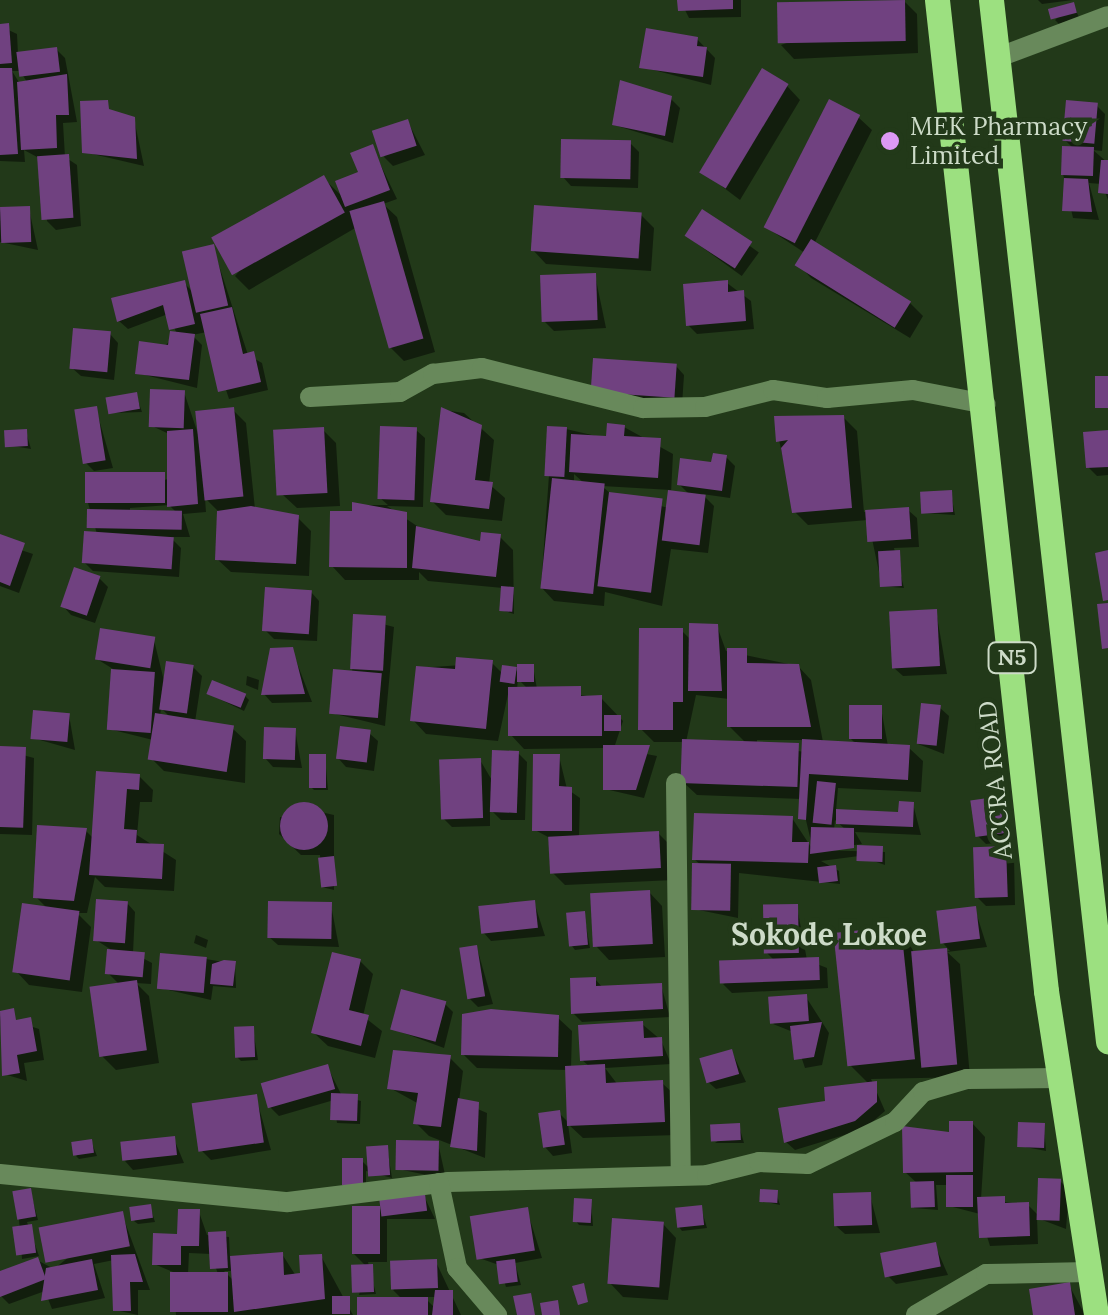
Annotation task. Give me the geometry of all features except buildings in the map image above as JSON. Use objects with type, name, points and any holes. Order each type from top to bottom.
[{"type":"main road","name":"ACCRA ROAD","points":[[937,0],[1060,1078],[1096,1315]]},
{"type":"main road","name":"N5","points":[[992,0],[1108,1041]]},
{"type":"street","points":[[999,57],[1108,16]]},
{"type":"street","points":[[310,397],[400,392],[433,374],[482,368],[643,408],[704,407],[772,390],[827,398],[913,390],[986,404]]},
{"type":"street","points":[[676,783],[681,1170]]},
{"type":"street","points":[[0,1174],[288,1202],[439,1182],[808,1164],[895,1122],[923,1092],[967,1079],[1060,1078]]},
{"type":"street","points":[[439,1182],[457,1268],[497,1315]]},
{"type":"street","points":[[916,1315],[986,1274],[1089,1272]]},
{"type":"place","name":"MEK Pharmacy Limited","points":[[890,141]]},
{"type":"district","name":"Sokode Lokoe","points":[[829,934]]}]
